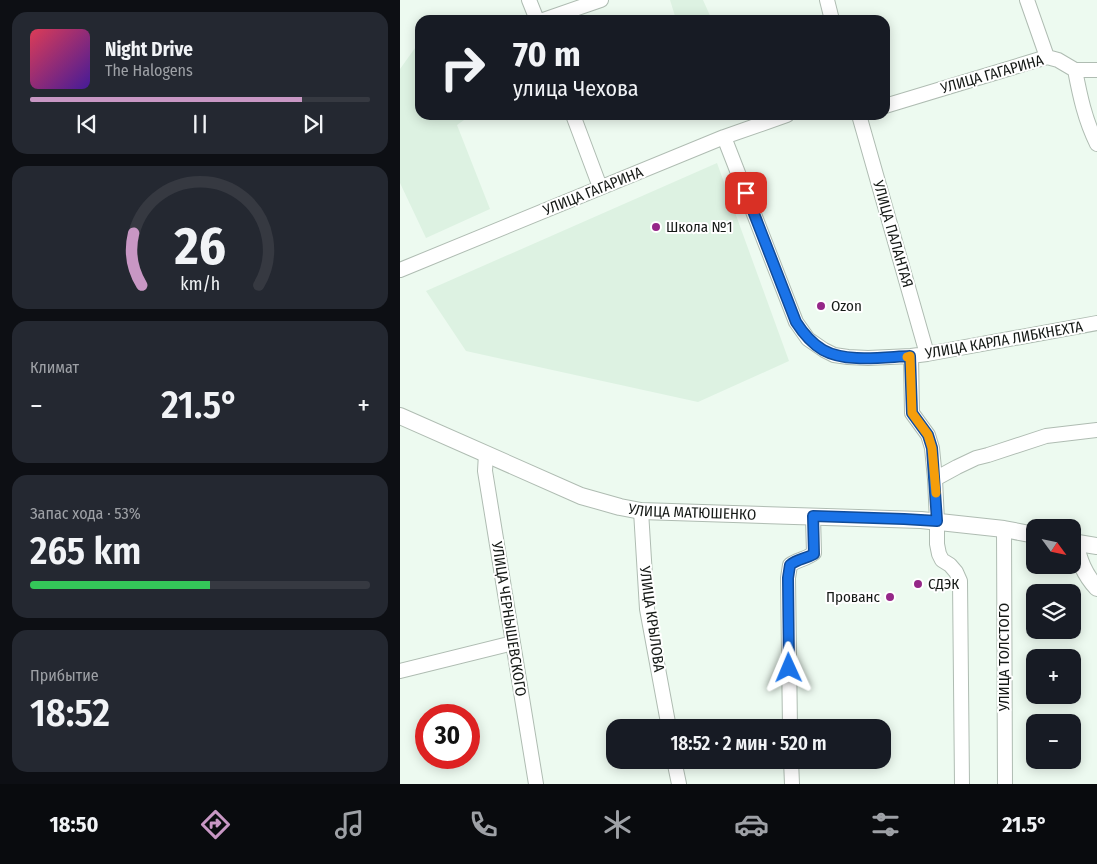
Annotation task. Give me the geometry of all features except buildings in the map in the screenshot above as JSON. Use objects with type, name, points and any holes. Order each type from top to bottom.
[{"type":"main road","name":"УЛИЦА МАТЮШЕНКО","points":[[400,416],[581,496],[613,506],[641,511],[937,521],[1026,533]]},
{"type":"main road","points":[[1081,543],[1097,546]]},
{"type":"main road","points":[[1081,564],[1085,573],[1097,588]]},
{"type":"street","points":[[529,0],[535,15]]},
{"type":"street","points":[[558,15],[602,0]]},
{"type":"street","points":[[827,0],[831,15]]},
{"type":"street","points":[[1028,0],[1047,57]]},
{"type":"street","name":"УЛИЦА ГАГАРИНА","points":[[890,104],[1047,57],[1058,60],[1075,70],[1097,70]]},
{"type":"street","points":[[1075,70],[1081,102],[1089,128],[1097,144]]},
{"type":"street","points":[[575,120],[600,188]]},
{"type":"street","name":"УЛИЦА ГАГАРИНА","points":[[400,270],[724,137],[773,120]]},
{"type":"street","name":"УЛИЦА ПАЛАНТАЯ","points":[[860,120],[927,354]]},
{"type":"street","name":"УЛИЦА КАРЛА ЛИБКНЕХТА","points":[[724,137],[796,322],[802,332],[817,346],[834,355],[868,358],[927,354],[1097,323]]},
{"type":"street","points":[[910,356],[912,413],[928,435],[932,448],[939,554],[942,560],[956,572],[960,581],[962,784]]},
{"type":"street","points":[[935,479],[976,458],[1046,436],[1097,430]]},
{"type":"street","name":"УЛИЦА ЧЕРНЫШЕВСКОГО","points":[[486,454],[485,471],[536,784]]},
{"type":"street","name":"УЛИЦА КРЫЛОВА","points":[[641,511],[648,609],[667,719]]},
{"type":"street","points":[[790,719],[788,578],[790,565],[795,561],[814,554],[813,516]]},
{"type":"street","name":"УЛИЦА ТОЛСТОГО","points":[[1004,529],[1005,784]]},
{"type":"street","points":[[400,671],[513,642]]},
{"type":"street","points":[[676,769],[679,784]]},
{"type":"street","points":[[791,769],[792,784]]},
{"type":"shaded area","points":[[670,0],[703,0],[710,15],[675,15]]},
{"type":"shaded area","points":[[415,48],[415,120],[464,120],[457,125],[490,209],[426,238],[400,183],[400,69]]},
{"type":"shaded area","name":"Школа №1","points":[[717,163],[789,361],[698,402],[466,351],[426,291]]},
{"type":"slow traffic","points":[[907,357],[910,356],[912,413],[928,435],[932,448],[936,493]]},
{"type":"place","name":"Школа №1","points":[[656,227]]},
{"type":"place","name":"Ozon","points":[[821,306]]},
{"type":"place","name":"СДЭК","points":[[918,584]]},
{"type":"place","name":"Прованс","points":[[890,597]]},
{"type":"route","points":[[746,193],[796,322],[808,339],[834,355],[868,358],[910,356],[912,413],[928,435],[932,448],[935,479],[937,521],[813,516],[814,554],[795,561],[790,565],[788,578],[789,668]]}]
